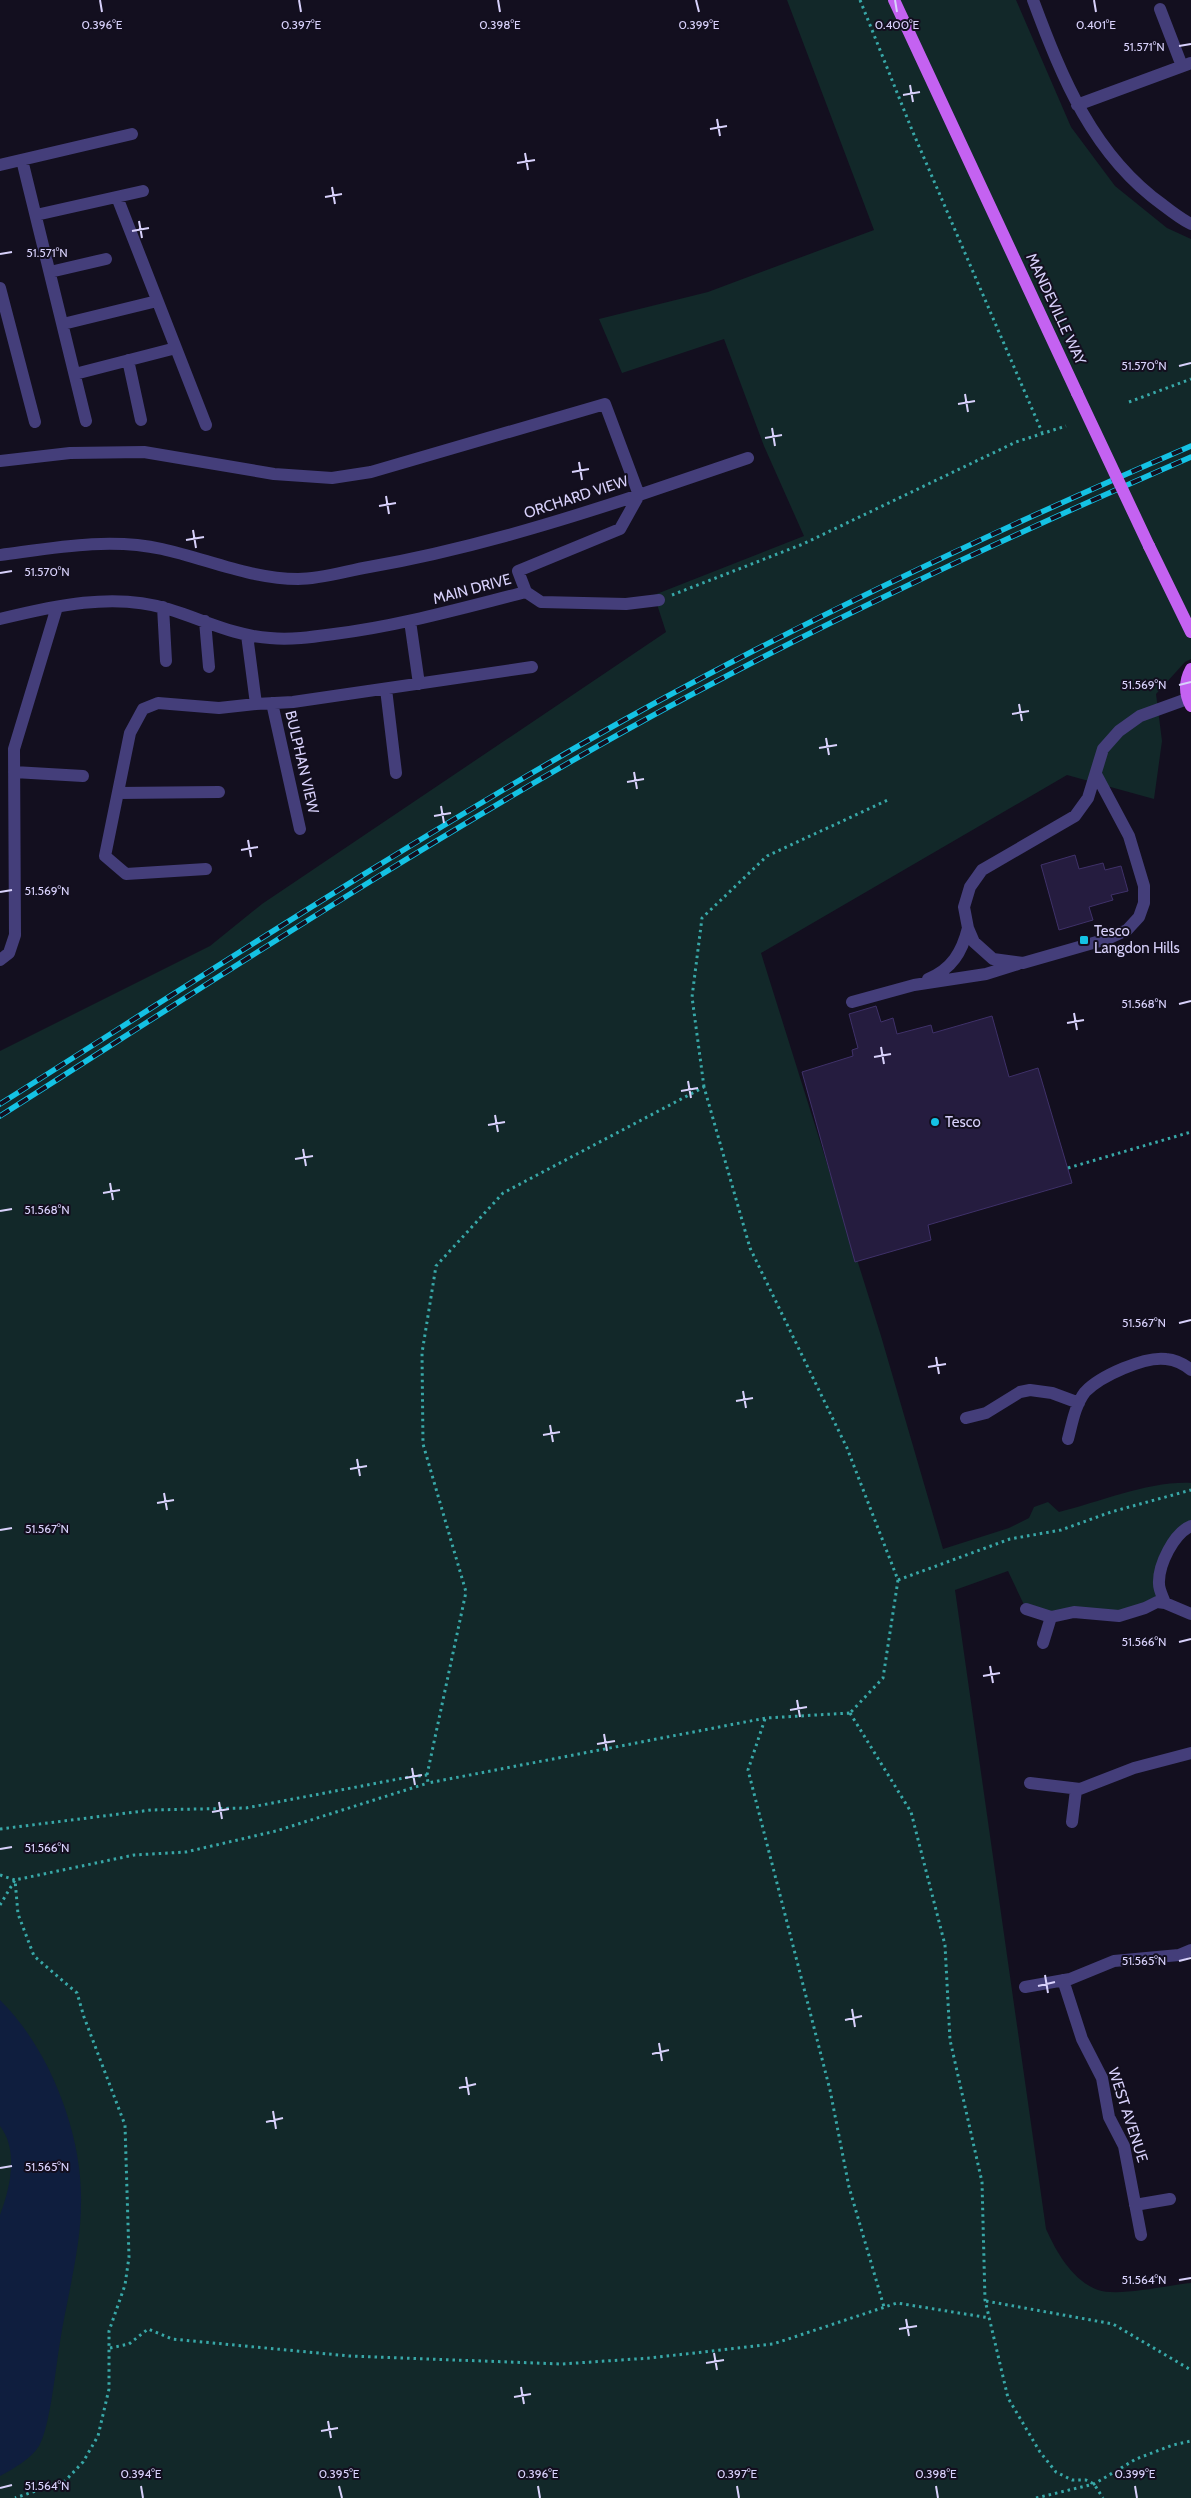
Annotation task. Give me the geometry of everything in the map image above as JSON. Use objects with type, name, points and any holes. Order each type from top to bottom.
[{"type":"main road","name":"MANDEVILLE WAY","points":[[894,0],[1077,393],[1191,632]]},
{"type":"main road","points":[[1189,702],[1185,683],[1191,669]]},
{"type":"street","points":[[1034,0],[1054,55],[1076,105],[1104,148],[1124,174],[1146,194],[1191,224]]},
{"type":"street","points":[[1076,105],[1187,64],[1160,9]]},
{"type":"street","points":[[0,165],[132,134]]},
{"type":"street","points":[[22,160],[86,421]]},
{"type":"street","points":[[36,215],[143,191]]},
{"type":"street","points":[[117,197],[206,426]]},
{"type":"street","points":[[50,272],[106,259]]},
{"type":"street","points":[[0,288],[35,422]]},
{"type":"street","points":[[63,324],[157,301]]},
{"type":"street","points":[[75,374],[176,348]]},
{"type":"street","points":[[128,360],[141,420]]},
{"type":"street","name":"ORCHARD VIEW","points":[[0,461],[70,453],[144,452],[274,474],[332,478],[371,472],[605,404],[640,495],[545,526],[420,557],[300,580],[264,576],[161,549],[117,544],[71,546],[0,556]]},
{"type":"street","points":[[640,495],[748,458]]},
{"type":"street","name":"MAIN DRIVE","points":[[0,619],[76,603],[129,602],[163,607],[237,634],[296,639],[358,631],[410,621],[526,592],[518,571],[620,529],[640,495]]},
{"type":"street","points":[[526,592],[542,602],[626,604],[659,600]]},
{"type":"street","points":[[0,960],[9,953],[14,935],[14,749],[18,730],[57,607]]},
{"type":"street","points":[[163,607],[166,661]]},
{"type":"street","points":[[205,621],[209,667]]},
{"type":"street","points":[[410,621],[419,684]]},
{"type":"street","points":[[248,635],[256,704]]},
{"type":"street","name":"BULPHAN VIEW","points":[[206,869],[126,874],[105,856],[130,733],[143,709],[158,703],[219,708],[293,702],[532,667]]},
{"type":"street","points":[[386,689],[396,774]]},
{"type":"street","points":[[1023,963],[993,958],[974,942],[968,928],[964,908],[970,887],[982,870],[1076,816],[1088,798],[1097,776],[1103,749],[1119,731],[1140,716],[1189,702]]},
{"type":"street","name":"BULPHAN VIEW","points":[[272,703],[300,829]]},
{"type":"street","points":[[14,772],[83,776]]},
{"type":"street","points":[[852,1002],[914,985],[986,974],[1108,939],[1127,930],[1138,917],[1144,903],[1144,886],[1129,836],[1097,776]]},
{"type":"street","points":[[118,792],[219,792]]},
{"type":"street","points":[[914,985],[938,975],[955,960],[963,946],[968,928]]},
{"type":"street","points":[[1068,1439],[1079,1403],[1085,1393],[1096,1383],[1136,1363],[1166,1359],[1181,1363],[1191,1370]]},
{"type":"street","points":[[966,1418],[997,1408],[1020,1392],[1030,1390],[1052,1393],[1079,1403]]},
{"type":"street","points":[[1165,1603],[1159,1585],[1160,1571],[1174,1541],[1191,1526]]},
{"type":"street","points":[[1026,1609],[1051,1617],[1074,1612],[1119,1616],[1130,1614],[1156,1602],[1165,1603],[1191,1614]]},
{"type":"street","points":[[1044,1643],[1051,1617]]},
{"type":"street","points":[[1030,1783],[1076,1790],[1134,1768],[1191,1753]]},
{"type":"street","points":[[1072,1822],[1076,1790]]},
{"type":"street","points":[[1025,1987],[1063,1980],[1114,1961],[1179,1955],[1191,1950]]},
{"type":"street","name":"WEST AVENUE","points":[[1063,1980],[1082,2039],[1102,2078],[1109,2117],[1124,2146],[1141,2235]]},
{"type":"street","points":[[1135,2205],[1170,2199]]},
{"type":"path","points":[[860,0],[912,130],[1042,432]]},
{"type":"path","points":[[1129,402],[1191,378]]},
{"type":"path","points":[[659,600],[803,544],[1016,442],[1042,432],[1066,426]]},
{"type":"path","points":[[0,1875],[15,1880],[134,1855],[186,1852],[276,1831],[428,1783],[766,1718],[850,1713],[883,1678],[898,1580],[847,1448],[750,1248],[704,1087],[692,997],[702,918],[767,856],[890,799]]},
{"type":"path","points":[[428,1783],[427,1775],[466,1592],[423,1444],[422,1353],[436,1266],[503,1193],[704,1087]]},
{"type":"path","points":[[1068,1168],[1191,1132]]},
{"type":"path","points":[[898,1580],[1010,1539],[1061,1530],[1111,1512],[1191,1490]]},
{"type":"path","points":[[850,1713],[911,1812],[944,1946],[950,2040],[982,2182],[985,2300],[1008,2398],[1040,2452],[1056,2472],[1072,2480],[1086,2480],[1094,2484],[1103,2498]]},
{"type":"path","points":[[766,1718],[748,1770],[830,2090],[849,2187],[884,2307]]},
{"type":"path","points":[[0,1829],[150,1810],[246,1808],[427,1775]]},
{"type":"path","points":[[0,1905],[15,1880]]},
{"type":"path","points":[[15,1880],[18,1914],[34,1956],[77,1994],[80,1999],[84,2017],[125,2125],[129,2258],[125,2285],[109,2331],[109,2389],[98,2436],[83,2462],[65,2481],[15,2498]]},
{"type":"path","points":[[985,2300],[1113,2324],[1191,2370]]},
{"type":"path","points":[[110,2348],[129,2344],[148,2329],[172,2339],[349,2356],[562,2364],[650,2358],[773,2344],[897,2303],[990,2318]]},
{"type":"path","points":[[1036,2498],[1094,2484],[1136,2459],[1173,2445],[1191,2442]]},
{"type":"green space","points":[[787,0],[1016,0],[1071,127],[1115,186],[1167,228],[1191,239],[1191,659],[1185,662],[1156,694],[1162,741],[1154,799],[1067,775],[761,953],[881,1336],[943,1549],[1009,1528],[1029,1518],[1034,1507],[1048,1502],[1059,1512],[1158,1485],[1191,1483],[1191,1526],[1160,1571],[1165,1603],[1145,1608],[1051,1617],[1026,1609],[1008,1571],[955,1590],[1046,2229],[1066,2265],[1080,2280],[1098,2290],[1118,2292],[1191,2283],[1191,2498],[0,2498],[0,1051],[210,946],[262,904],[666,632],[654,595],[804,536],[764,446],[724,339],[622,373],[599,319],[708,292],[874,230]]},
{"type":"water","points":[[0,2000],[34,2042],[60,2094],[76,2149],[81,2203],[79,2237],[43,2437],[36,2451],[16,2467],[0,2476],[0,2215],[7,2194],[11,2158],[6,2136],[0,2126]]},
{"type":"building","points":[[1075,855],[1079,869],[1103,863],[1105,870],[1121,866],[1128,891],[1111,895],[1113,900],[1089,907],[1093,920],[1059,930],[1041,865]]},
{"type":"building","name":"Tesco","points":[[876,1006],[881,1022],[893,1018],[897,1034],[931,1025],[933,1033],[992,1016],[1009,1077],[1038,1068],[1072,1183],[928,1225],[931,1240],[855,1262],[802,1072],[853,1056],[852,1050],[858,1048],[849,1014]]},
{"type":"railway","points":[[0,1104],[387,860],[624,720],[833,610],[1047,509],[1191,446]]},
{"type":"railway","points":[[0,1116],[391,869],[630,728],[768,655],[907,586],[1048,520],[1191,457]]},
{"type":"place","name":"Tesco Langdon Hills","points":[[1084,940]]},
{"type":"place","name":"Tesco","points":[[935,1122]]}]
